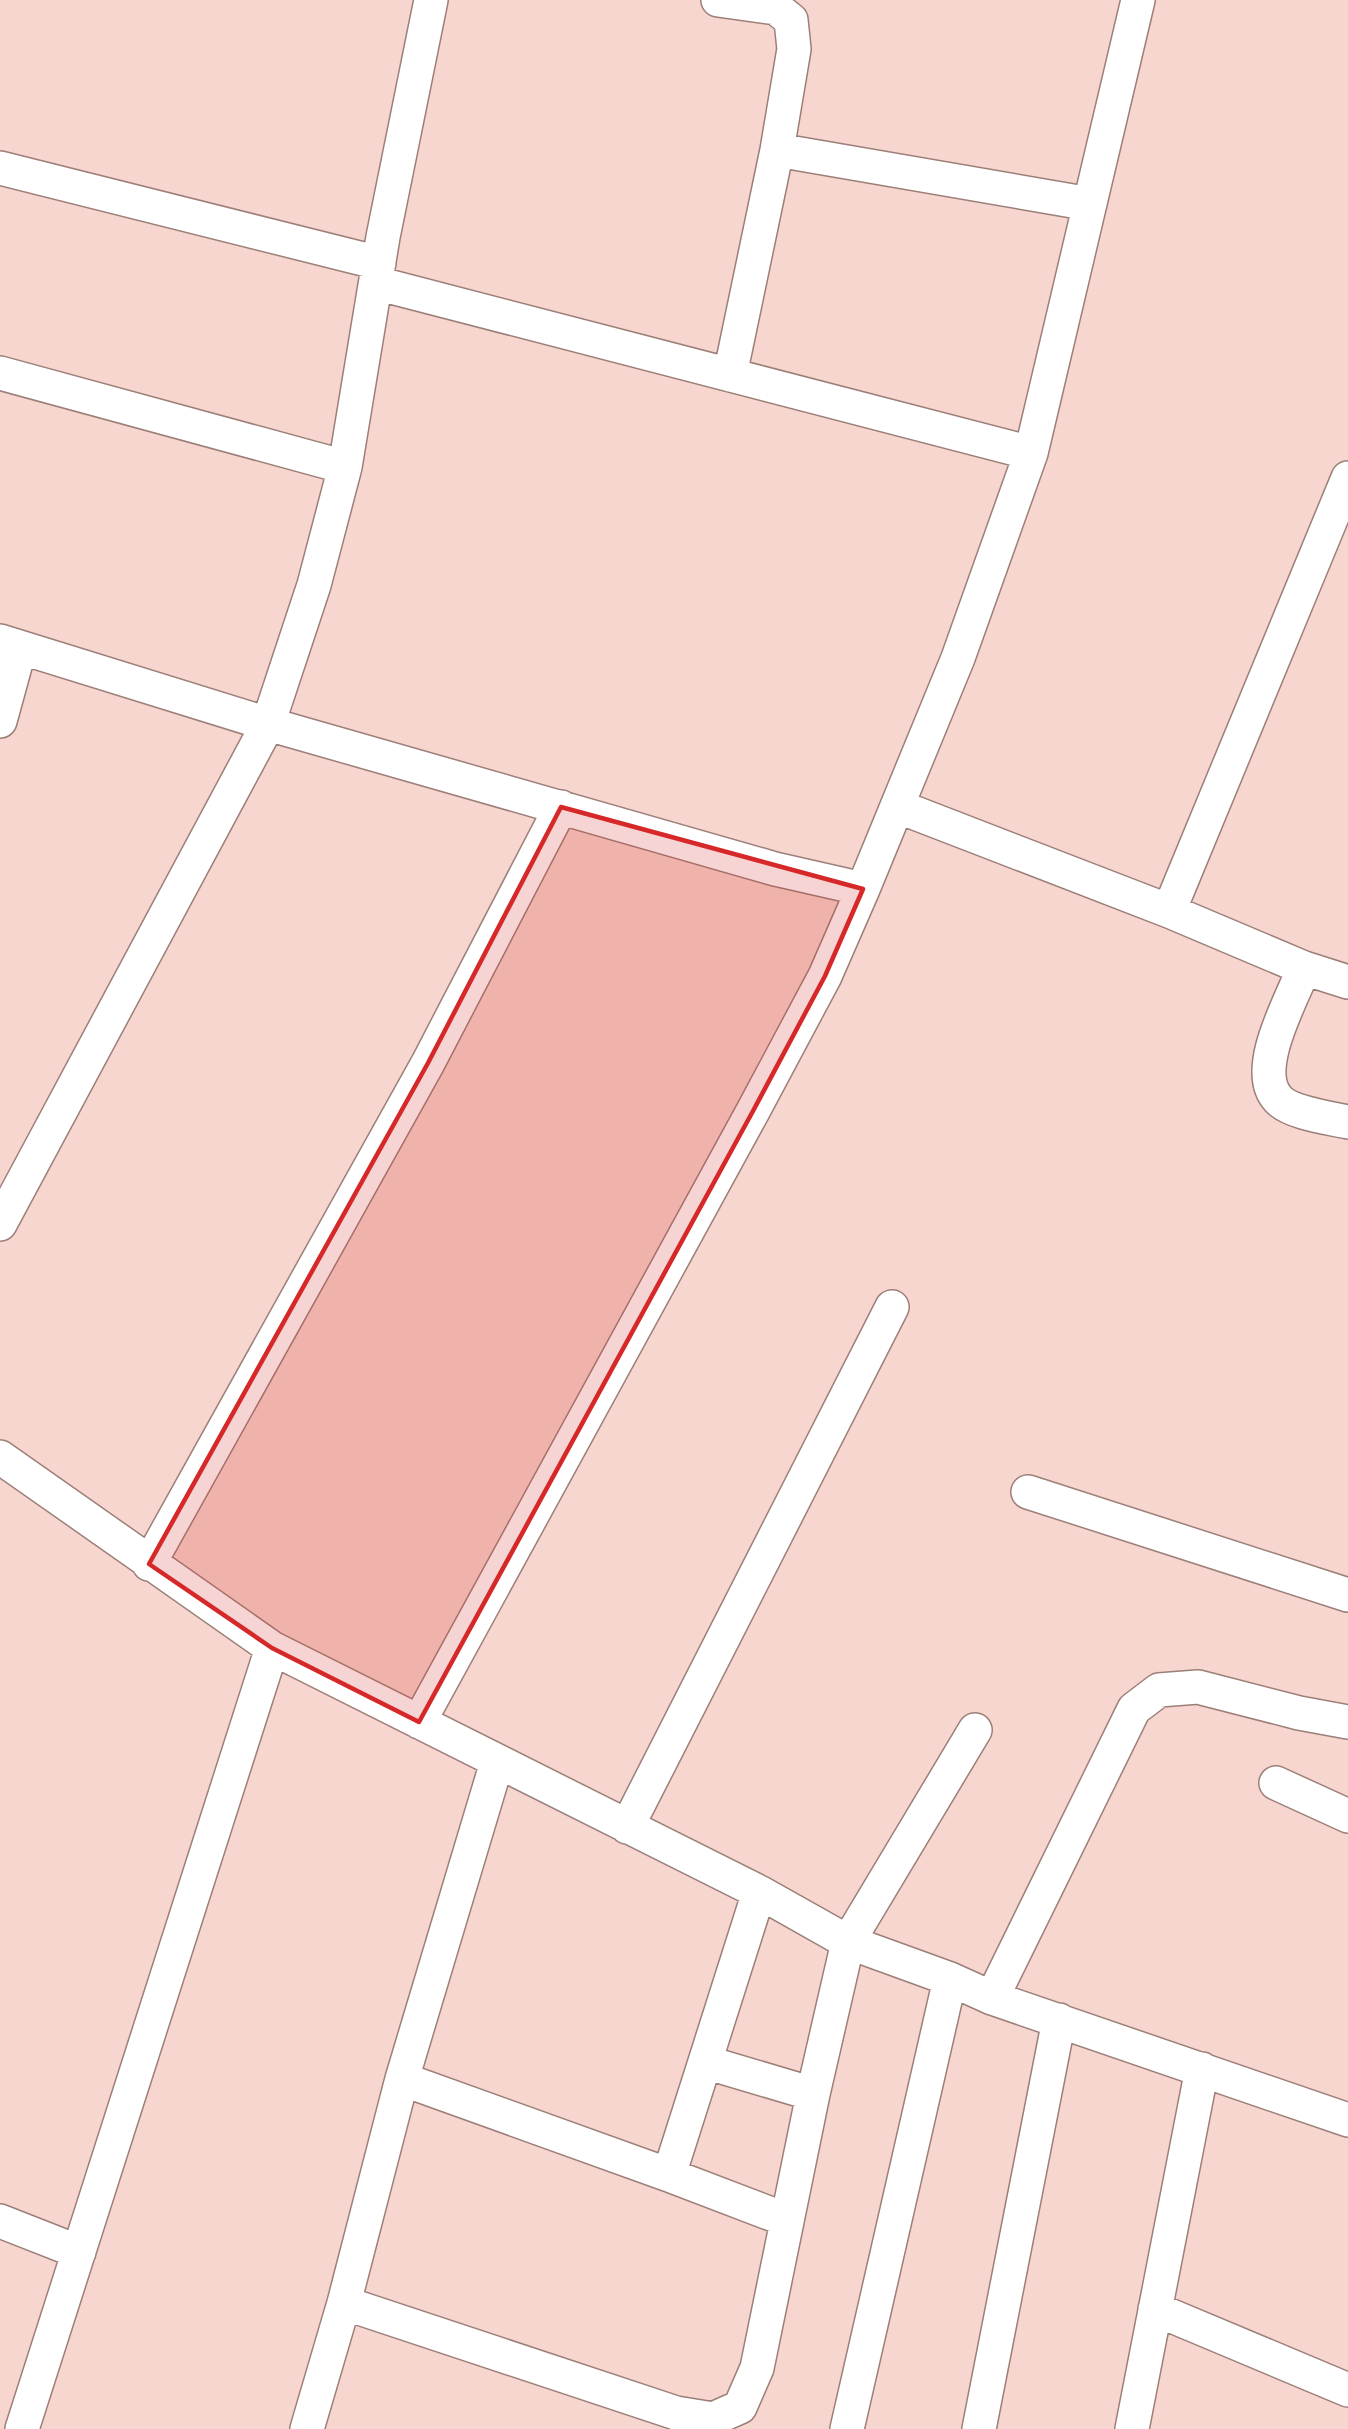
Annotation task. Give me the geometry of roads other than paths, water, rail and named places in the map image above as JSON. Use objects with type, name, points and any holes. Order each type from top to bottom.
[{"type":"street","points":[[0,1224],[268,724],[314,585],[345,468],[378,273],[431,0]]},
{"type":"street","points":[[718,0],[776,8],[791,20],[794,49],[777,150],[730,375]]},
{"type":"street","points":[[419,1722],[825,976],[863,889],[957,657],[1031,453],[1138,0]]},
{"type":"street","points":[[777,150],[1090,204]]},
{"type":"street","points":[[0,168],[378,273],[730,375],[1031,453]]},
{"type":"street","points":[[0,373],[345,468]]},
{"type":"street","points":[[1169,911],[1348,478]]},
{"type":"street","points":[[0,721],[10,644],[268,724],[775,869],[863,889]]},
{"type":"street","points":[[897,806],[1169,911],[1304,969],[1348,982]]},
{"type":"street","points":[[149,1564],[428,1063],[561,807]]},
{"type":"street","points":[[1304,969],[1270,1051],[1269,1081],[1278,1099],[1295,1109],[1348,1122]]},
{"type":"street","points":[[627,1827],[892,1307]]},
{"type":"street","points":[[0,1457],[149,1564],[272,1648],[759,1892],[848,1942],[950,1979],[992,1998],[1348,2120]]},
{"type":"street","points":[[1028,1492],[1348,1594]]},
{"type":"street","points":[[22,2429],[272,1648]]},
{"type":"street","points":[[992,1998],[1134,1708],[1160,1690],[1198,1687],[1299,1713],[1348,1722]]},
{"type":"street","points":[[344,2303],[676,2413],[713,2419],[740,2406],[757,2368],[813,2094],[848,1942],[975,1731]]},
{"type":"street","points":[[307,2429],[344,2303],[402,2079],[497,1762]]},
{"type":"street","points":[[1276,1783],[1348,1816]]},
{"type":"street","points":[[669,2175],[759,1892]]},
{"type":"street","points":[[847,2429],[950,1979]]},
{"type":"street","points":[[979,2429],[1059,2020]]},
{"type":"street","points":[[705,2062],[813,2094]]},
{"type":"street","points":[[1132,2429],[1202,2069]]},
{"type":"street","points":[[402,2079],[787,2220]]},
{"type":"street","points":[[0,2221],[79,2252]]},
{"type":"street","points":[[1155,2309],[1348,2390]]}]
